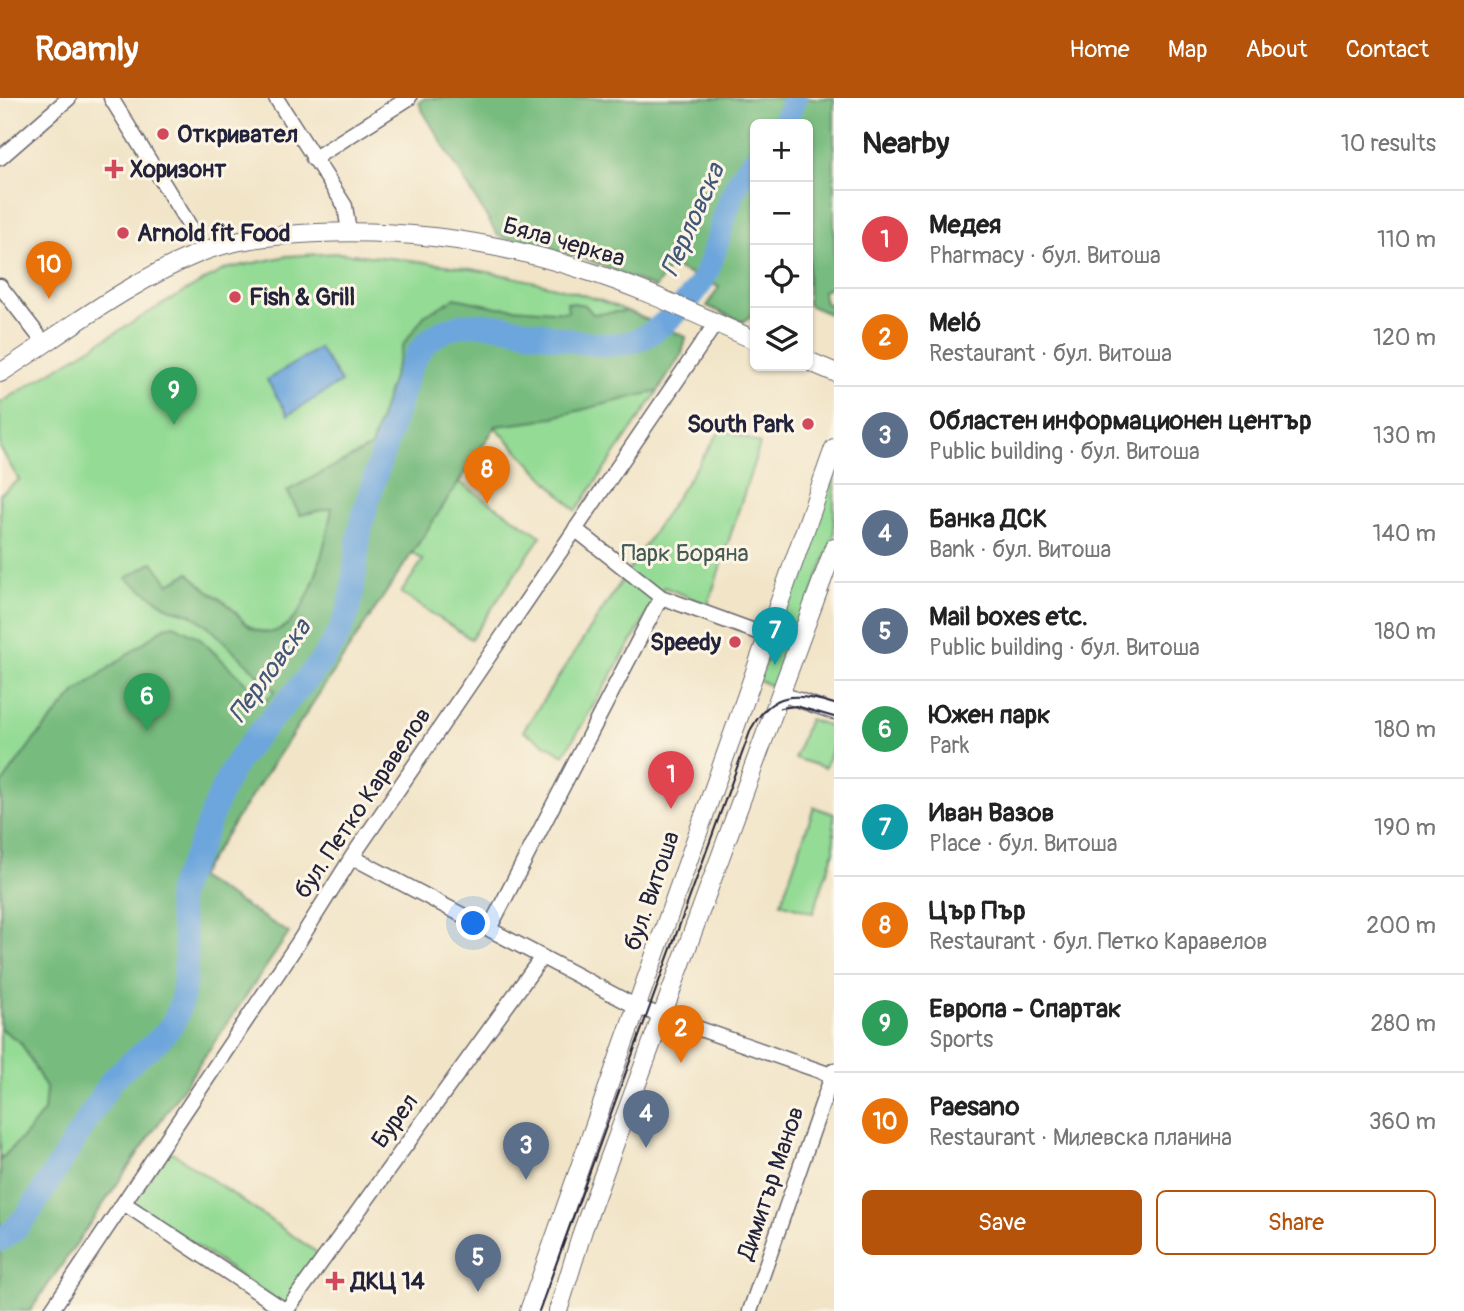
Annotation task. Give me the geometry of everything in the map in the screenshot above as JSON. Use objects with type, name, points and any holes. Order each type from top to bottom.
[{"type":"street","points":[[0,158],[69,98]]},
{"type":"street","points":[[111,98],[189,225]]},
{"type":"street","points":[[276,98],[345,206],[349,232]]},
{"type":"street","points":[[313,159],[409,98]]},
{"type":"street","name":"Бяла черква","points":[[0,373],[163,270],[202,252],[248,240],[298,234],[349,232],[428,236],[502,248],[587,270],[750,338]]},
{"type":"street","points":[[0,286],[45,344]]},
{"type":"street","name":"бул. Петко Каравелов","points":[[51,1311],[125,1204],[352,857],[575,529],[708,320]]},
{"type":"street","points":[[813,363],[834,372]]},
{"type":"street","name":"бул. Витоша","points":[[530,1311],[834,448]]},
{"type":"street","points":[[575,529],[661,597],[768,636]]},
{"type":"street","name":"бул. Витоша","points":[[558,1311],[583,1230],[834,548]]},
{"type":"street","points":[[489,929],[661,597]]},
{"type":"street","points":[[781,694],[834,712]]},
{"type":"street","points":[[352,857],[637,1007],[833,1074]]},
{"type":"street","name":"Бурел","points":[[286,1311],[542,957]]},
{"type":"street","name":"Димитър Манов","points":[[750,1311],[833,1074]]},
{"type":"street","points":[[125,1204],[286,1311]]},
{"type":"green space","points":[[425,98],[834,98],[834,285],[823,291],[825,303],[834,306],[834,316],[813,307],[813,119],[750,119],[750,316],[743,322],[707,306],[719,287],[671,266],[655,288],[589,260],[498,236],[419,102]]},
{"type":"green space","points":[[338,253],[459,267],[577,293],[686,337],[682,353],[576,511],[495,427],[459,482],[541,536],[471,639],[401,593],[423,560],[412,553],[198,877],[289,933],[30,1311],[0,1311],[0,494],[19,480],[0,448],[0,403],[225,269],[287,256]]},
{"type":"green space","points":[[455,298],[498,307],[568,312],[567,302],[585,305],[593,314],[628,311],[686,337],[682,353],[658,391],[537,421],[496,426],[198,877],[289,933],[30,1311],[0,1311],[0,1160],[44,1111],[46,1088],[21,1043],[0,1028],[1,785],[32,742],[76,692],[165,627],[174,625],[198,637],[265,701],[275,691],[208,626],[190,614],[169,608],[126,578],[153,562],[169,584],[189,573],[252,628],[264,632],[280,630],[293,620],[313,584],[332,508],[300,515],[287,491],[371,447],[403,345],[424,316]]},
{"type":"green space","name":"Парк Боряна","points":[[722,428],[760,444],[708,605],[664,587],[564,755],[523,731]]},
{"type":"green space","points":[[834,467],[834,535],[777,688],[757,680]]},
{"type":"green space","points":[[809,719],[834,727],[834,742],[825,768],[795,758]]},
{"type":"green space","points":[[814,807],[834,814],[834,851],[813,913],[781,903]]},
{"type":"green space","points":[[169,1150],[322,1256],[286,1308],[133,1202]]},
{"type":"water","points":[[319,348],[341,382],[288,415],[267,380]]},
{"type":"waterway","name":"Перловска","points":[[785,119],[795,98]]},
{"type":"waterway","name":"Перловска","points":[[0,1240],[13,1231],[29,1213],[112,1080],[159,1040],[176,1016],[183,994],[186,958],[178,904],[181,887],[232,770],[262,730],[315,669],[342,626],[350,604],[358,543],[366,508],[405,381],[419,352],[439,334],[463,325],[518,329],[577,342],[605,345],[631,342],[646,336],[681,308],[701,283],[713,255],[731,197],[750,165]]},
{"type":"tram line","points":[[539,1311],[751,729],[767,707],[776,701],[797,697],[834,704]]},
{"type":"tram line","points":[[780,708],[796,706],[834,717]]},
{"type":"place","name":"Откривател","points":[[163,134]]},
{"type":"place","name":"Хоризонт","points":[[114,169]]},
{"type":"place","name":"Arnold fit Food","points":[[123,233]]},
{"type":"place","name":"Fish & Grill","points":[[235,297]]},
{"type":"place","name":"Paesano","points":[[49,299]]},
{"type":"place","name":"South Park","points":[[808,424]]},
{"type":"place","name":"Европа - Спартак","points":[[174,425]]},
{"type":"place","name":"Цър Пър","points":[[487,504]]},
{"type":"place","name":"Speedy","points":[[735,642]]},
{"type":"place","name":"Иван Вазов","points":[[775,665]]},
{"type":"place","name":"Южен парк","points":[[147,731]]},
{"type":"place","name":"Медея","points":[[671,809]]},
{"type":"place","name":"Meló","points":[[681,1063]]},
{"type":"place","name":"Банка ДСК","points":[[646,1148]]},
{"type":"place","name":"Областен информационен център","points":[[526,1180]]},
{"type":"place","name":"ДКЦ 14","points":[[335,1281]]},
{"type":"place","name":"Mail boxes etc.","points":[[478,1292]]}]
